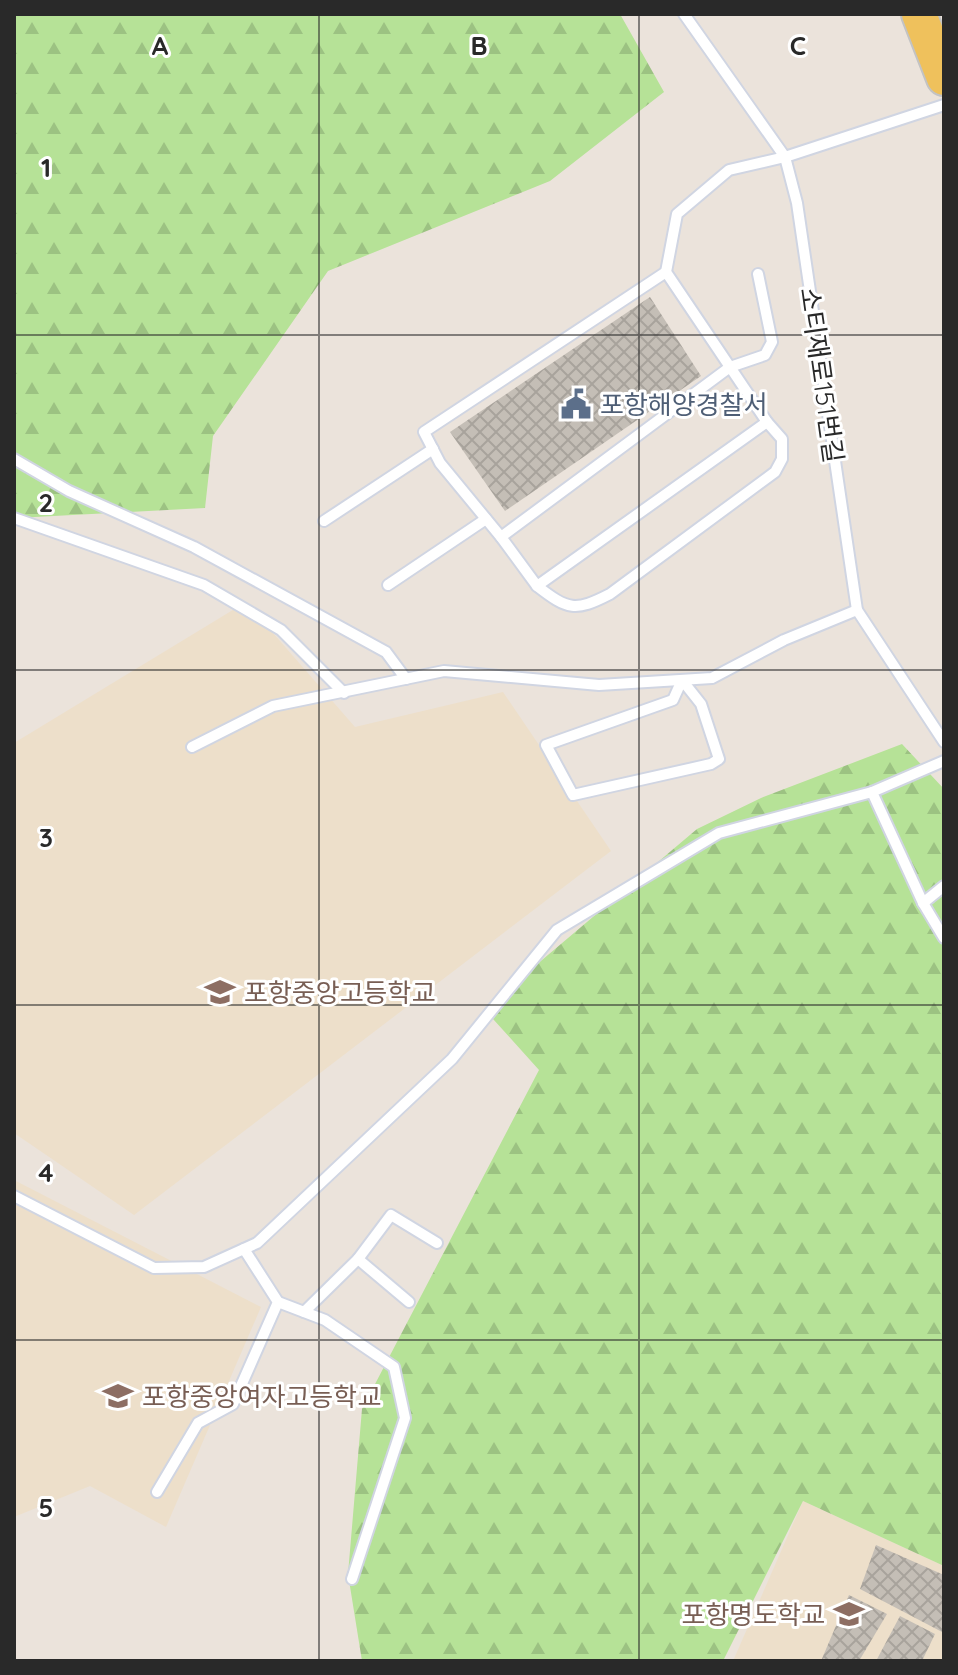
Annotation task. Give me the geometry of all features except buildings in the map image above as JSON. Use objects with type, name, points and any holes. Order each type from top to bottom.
[{"type":"main road","points":[[919,14],[944,78]]},
{"type":"lane","name":"소티재로151번길","points":[[684,14],[785,157],[797,203],[857,610],[944,742]]},
{"type":"lane","points":[[666,272],[424,432],[440,463],[537,586],[560,604],[584,608],[610,594],[775,472],[782,459],[782,439],[767,422],[666,272],[677,214],[729,170],[785,157],[944,105]]},
{"type":"lane","points":[[501,537],[730,367],[765,355],[772,342],[758,274]]},
{"type":"lane","points":[[537,586],[767,422]]},
{"type":"lane","points":[[324,521],[433,449]]},
{"type":"lane","points":[[14,459],[69,491],[194,547],[386,652],[406,679]]},
{"type":"lane","points":[[14,518],[204,585],[281,630],[344,693]]},
{"type":"lane","points":[[388,585],[486,519]]},
{"type":"lane","points":[[192,747],[273,706],[444,671],[599,685],[712,678],[784,640],[857,610]]},
{"type":"lane","points":[[682,680],[701,704],[719,759],[573,795],[546,745],[673,700],[682,680]]},
{"type":"lane","points":[[14,1196],[154,1268],[204,1267],[257,1243],[452,1059],[557,930],[719,833],[872,792],[944,761]]},
{"type":"lane","points":[[872,792],[923,903],[944,938]]},
{"type":"lane","points":[[923,903],[944,886]]},
{"type":"lane","points":[[304,1312],[358,1259],[391,1215],[437,1243]]},
{"type":"lane","points":[[244,1249],[278,1302],[325,1320],[394,1367],[405,1418],[352,1579]]},
{"type":"lane","points":[[358,1259],[409,1302]]},
{"type":"lane","points":[[157,1492],[198,1423],[233,1404],[278,1302]]},
{"type":"shaded area","name":"포항중앙고등학교","points":[[246,602],[355,727],[503,692],[611,851],[134,1215],[14,1133],[14,743]]},
{"type":"shaded area","name":"포항중앙여자고등학교","points":[[14,1180],[261,1307],[166,1527],[90,1486],[14,1517]]},
{"type":"shaded area","name":"포항명도학교","points":[[803,1501],[944,1566],[944,1661],[733,1661]]},
{"type":"green space","points":[[14,14],[620,14],[664,92],[550,181],[328,271],[213,436],[205,508],[16,518]]},
{"type":"green space","points":[[902,744],[944,789],[944,1566],[803,1501],[723,1661],[362,1661],[348,1574],[362,1409],[539,1070],[484,1009],[697,829],[761,798]]},
{"type":"place","name":"포항해양경찰서","points":[[576,404]]},
{"type":"place","name":"포항중앙고등학교","points":[[220,992]]},
{"type":"place","name":"포항중앙여자고등학교","points":[[118,1396]]},
{"type":"place","name":"포항명도학교","points":[[849,1614]]}]
